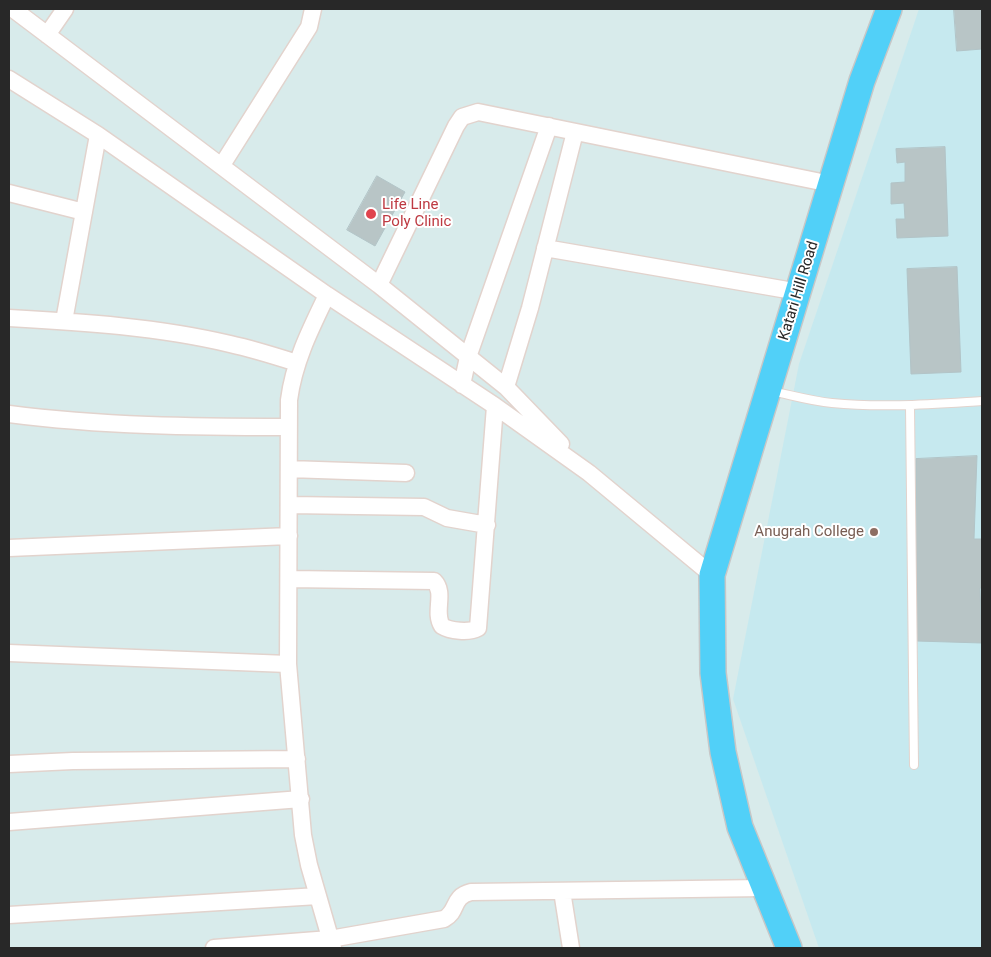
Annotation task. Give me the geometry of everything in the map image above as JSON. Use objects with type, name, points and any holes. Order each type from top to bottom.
[{"type":"main road","name":"Katari Hill Road","points":[[789,948],[740,826],[722,752],[713,673],[712,575],[862,81],[889,9]]},
{"type":"street","points":[[13,9],[379,285],[506,387],[589,473]]},
{"type":"street","points":[[47,35],[65,9]]},
{"type":"street","points":[[222,165],[301,41],[309,27],[313,9]]},
{"type":"street","points":[[9,79],[98,136],[327,295],[495,406],[589,473],[712,575]]},
{"type":"street","points":[[379,285],[462,117],[478,112],[831,184]]},
{"type":"street","points":[[462,385],[468,357],[548,126]]},
{"type":"street","points":[[506,387],[576,132]]},
{"type":"street","points":[[64,321],[98,136]]},
{"type":"street","points":[[9,193],[84,212]]},
{"type":"street","points":[[545,248],[799,292]]},
{"type":"street","points":[[327,295],[292,376],[288,427],[290,505],[288,664],[303,834],[331,944]]},
{"type":"street","points":[[9,318],[64,321],[158,332],[229,344],[297,363]]},
{"type":"street","points":[[290,579],[427,579],[434,581],[439,590],[439,618],[442,626],[474,630],[478,625],[495,406]]},
{"type":"street","points":[[9,414],[97,424],[160,427],[288,427]]},
{"type":"street","points":[[289,469],[406,473]]},
{"type":"street","points":[[290,505],[424,507],[447,518],[486,525]]},
{"type":"street","points":[[9,548],[290,536]]},
{"type":"street","points":[[9,654],[288,664]]},
{"type":"street","points":[[9,764],[73,761],[297,759]]},
{"type":"street","points":[[9,822],[301,799]]},
{"type":"street","points":[[214,948],[331,944],[444,919],[450,916],[457,899],[462,894],[471,892],[764,888]]},
{"type":"street","points":[[562,891],[571,948]]},
{"type":"street","points":[[9,916],[318,896]]},
{"type":"lane","points":[[769,390],[830,403],[910,406],[982,401]]},
{"type":"lane","points":[[910,406],[914,764]]},
{"type":"shaded area","name":"Anugrah College","points":[[919,9],[982,9],[982,948],[819,948],[733,699],[799,364]]},
{"type":"building","points":[[954,9],[982,9],[982,49],[957,51]]},
{"type":"building","points":[[945,147],[948,236],[897,238],[896,219],[905,219],[904,203],[891,204],[891,183],[905,182],[905,162],[897,163],[896,149]]},
{"type":"building","points":[[377,176],[405,192],[375,246],[347,230]]},
{"type":"building","points":[[957,267],[961,372],[911,374],[907,269]]},
{"type":"building","points":[[977,456],[974,539],[982,539],[982,588],[980,588],[982,643],[917,641],[916,459]]},
{"type":"place","name":"Life Line Poly Clinic","points":[[371,214]]},
{"type":"place","name":"Anugrah College","points":[[874,532]]}]
